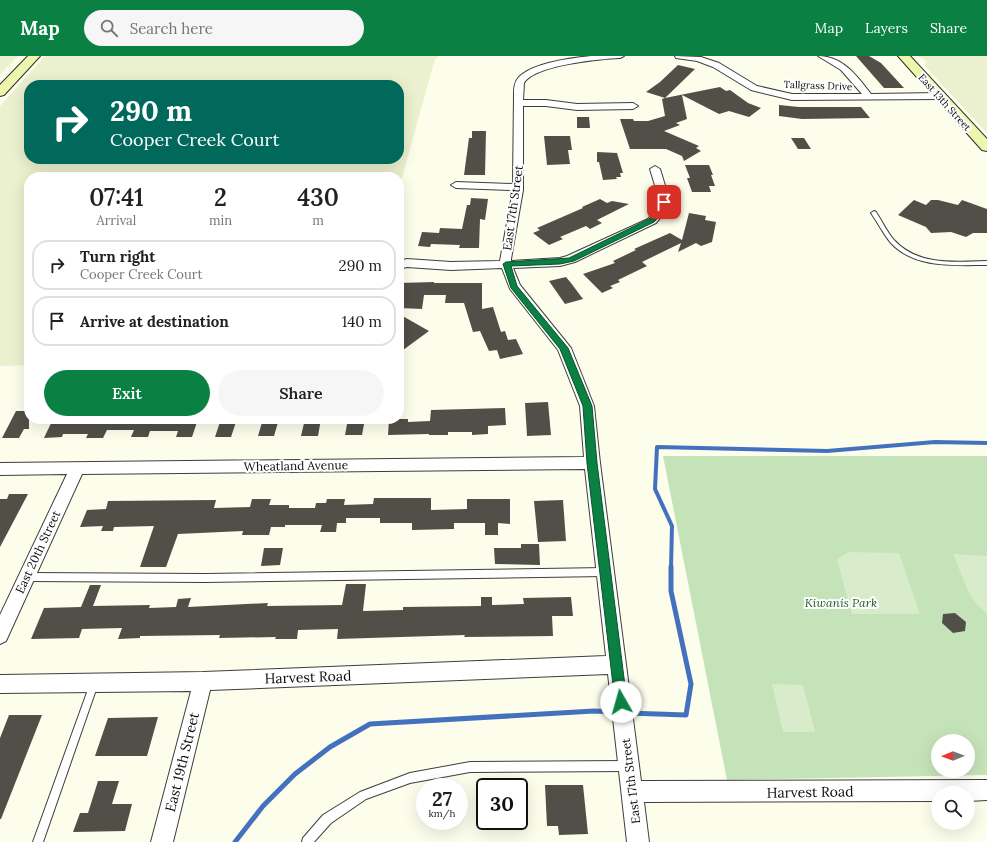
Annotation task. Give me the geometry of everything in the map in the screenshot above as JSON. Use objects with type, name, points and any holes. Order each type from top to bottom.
[{"type":"street","points":[[0,92],[34,56]]},
{"type":"street","points":[[576,60],[620,56]]},
{"type":"street","name":"Tallgrass Drive","points":[[679,56],[692,57],[716,65],[754,88],[774,94],[792,97],[940,96]]},
{"type":"street","points":[[822,56],[837,62],[849,71],[869,96]]},
{"type":"street","name":"East 13th Street","points":[[904,56],[987,147]]},
{"type":"street","name":"East 17th Street","points":[[576,60],[538,70],[522,79],[518,86],[518,187],[506,264],[514,286],[564,348],[587,406],[592,463],[638,842]]},
{"type":"street","points":[[518,103],[546,103],[577,107],[633,106]]},
{"type":"street","points":[[404,264],[451,266],[560,262],[572,259],[652,221],[660,212],[664,202],[655,169]]},
{"type":"street","points":[[456,185],[518,187]]},
{"type":"street","name":"Wheatland Avenue","points":[[0,469],[592,463]]},
{"type":"street","name":"East 20th Street","points":[[0,635],[77,469]]},
{"type":"street","name":"Harvest Road","points":[[0,684],[203,681],[617,665]]},
{"type":"street","name":"East 19th Street","points":[[162,842],[203,681]]},
{"type":"street","name":"Harvest Road","points":[[632,792],[987,790]]},
{"type":"lane","points":[[874,213],[893,242],[911,256],[935,262],[987,263]]},
{"type":"lane","points":[[27,577],[205,578],[605,572]]},
{"type":"lane","points":[[38,842],[95,683]]},
{"type":"lane","points":[[307,842],[327,819],[363,795],[410,778],[470,767],[629,766]]},
{"type":"green space","points":[[0,56],[18,56],[0,74]]},
{"type":"green space","points":[[45,56],[439,56],[435,59],[403,172],[24,172],[24,365],[0,366],[0,106]]},
{"type":"green space","points":[[917,56],[987,56],[987,133],[925,66],[926,60]]},
{"type":"green space","name":"Kiwanis Park","points":[[663,456],[987,456],[987,775],[975,775],[975,734],[931,734],[931,776],[727,780]]},
{"type":"green space","points":[[848,552],[899,553],[920,614],[852,614],[837,560]]},
{"type":"green space","points":[[953,554],[987,556],[987,613],[981,609],[971,595]]},
{"type":"green space","points":[[772,684],[803,685],[815,732],[783,732]]},
{"type":"building","points":[[856,56],[869,56],[881,63],[904,88],[884,88]]},
{"type":"building","points":[[678,65],[695,69],[665,98],[646,92],[660,82]]},
{"type":"building","points":[[720,87],[726,91],[730,90],[748,103],[761,108],[749,117],[729,111],[719,114],[682,95],[687,119],[676,123],[680,125],[664,131],[699,146],[696,148],[701,151],[684,161],[682,156],[666,149],[630,149],[620,119],[648,121],[665,116],[662,99]]},
{"type":"building","points":[[779,105],[799,107],[861,107],[870,118],[802,119],[779,116]]},
{"type":"building","points":[[577,117],[589,117],[590,128],[577,128]]},
{"type":"building","points":[[472,131],[486,131],[485,175],[464,175],[469,138],[472,138]]},
{"type":"building","points":[[544,136],[570,136],[572,150],[568,150],[570,164],[547,165]]},
{"type":"building","points":[[791,138],[804,138],[811,149],[798,149]]},
{"type":"building","points":[[597,152],[617,153],[623,173],[620,173],[621,177],[616,177],[617,179],[603,180],[599,162],[597,162]]},
{"type":"building","points":[[685,165],[709,165],[715,186],[709,186],[711,192],[692,192],[687,178],[690,178]]},
{"type":"building","points":[[471,198],[488,199],[485,220],[480,219],[479,248],[459,248],[460,245],[431,244],[430,247],[418,246],[422,232],[439,233],[440,228],[462,229],[467,205],[470,205]]},
{"type":"building","points":[[600,199],[607,203],[612,201],[629,204],[597,220],[602,223],[590,229],[586,226],[560,237],[563,239],[549,245],[533,233],[540,230],[537,228]]},
{"type":"building","points":[[914,200],[926,205],[931,200],[938,200],[958,205],[962,200],[987,209],[987,233],[973,233],[966,237],[951,232],[931,233],[926,227],[898,215]]},
{"type":"building","points":[[689,213],[706,216],[705,220],[716,222],[712,242],[701,246],[696,243],[678,252],[681,243],[642,262],[647,266],[618,280],[620,282],[610,286],[613,288],[602,293],[583,274],[615,263],[613,261],[636,250],[634,249],[670,233],[682,240]]},
{"type":"building","points":[[566,277],[583,299],[565,304],[549,281]]},
{"type":"building","points":[[404,283],[482,283],[482,309],[493,307],[501,332],[505,331],[508,340],[516,339],[523,354],[500,359],[497,350],[489,351],[480,331],[473,332],[464,303],[445,303],[446,295],[424,295],[422,309],[404,308]]},
{"type":"building","points":[[404,317],[429,331],[404,349]]},
{"type":"building","points":[[548,402],[551,435],[527,436],[525,403]]},
{"type":"building","points":[[505,408],[506,425],[488,426],[488,434],[472,435],[472,432],[448,432],[448,435],[388,435],[389,424],[404,424],[404,419],[408,419],[408,422],[430,421],[431,410]]},
{"type":"building","points":[[16,411],[24,411],[24,424],[29,424],[29,429],[24,429],[19,438],[2,438]]},
{"type":"building","points":[[51,424],[196,424],[192,437],[176,437],[178,431],[150,431],[148,437],[131,437],[134,430],[107,430],[103,438],[86,438],[88,434],[63,434],[62,437],[44,438]]},
{"type":"building","points":[[219,424],[235,424],[231,437],[215,437]]},
{"type":"building","points":[[262,424],[278,424],[274,436],[258,436]]},
{"type":"building","points":[[304,424],[320,424],[318,436],[301,436]]},
{"type":"building","points":[[347,424],[364,424],[362,435],[345,435]]},
{"type":"building","points":[[9,494],[28,494],[0,547],[0,499],[7,499]]},
{"type":"building","points":[[374,498],[431,498],[431,510],[467,509],[467,499],[510,499],[510,524],[498,523],[498,535],[485,535],[485,523],[454,523],[454,529],[412,530],[412,523],[380,523],[380,518],[346,518],[346,523],[337,523],[336,532],[320,532],[322,525],[285,525],[285,527],[271,527],[269,535],[242,535],[243,531],[178,534],[166,567],[140,567],[154,526],[114,527],[113,531],[101,531],[103,526],[80,527],[87,510],[106,509],[108,501],[216,500],[214,508],[250,507],[252,499],[271,499],[269,505],[289,505],[289,508],[315,508],[316,503],[326,503],[327,499],[345,499],[344,505],[373,504]]},
{"type":"building","points":[[563,500],[566,541],[538,542],[534,501]]},
{"type":"building","points":[[521,544],[539,544],[540,565],[495,564],[494,548],[521,548]]},
{"type":"building","points":[[264,548],[283,548],[280,565],[261,566]]},
{"type":"building","points":[[346,584],[366,584],[363,611],[403,610],[403,607],[481,606],[481,597],[492,597],[492,605],[524,604],[523,598],[571,597],[573,616],[552,616],[553,636],[464,637],[465,635],[337,639],[338,629],[298,630],[297,639],[275,639],[276,637],[219,638],[220,635],[140,636],[140,638],[118,639],[122,628],[82,629],[79,638],[31,639],[44,608],[81,607],[90,585],[101,585],[93,606],[150,605],[149,608],[176,607],[178,599],[191,598],[188,607],[268,603],[267,606],[342,605]]},
{"type":"building","points":[[955,613],[966,622],[965,631],[953,633],[942,623],[943,614]]},
{"type":"building","points":[[9,715],[42,715],[0,819],[0,738]]},
{"type":"building","points":[[158,717],[147,756],[95,756],[108,718]]},
{"type":"building","points":[[98,781],[119,781],[112,804],[132,804],[125,831],[73,832],[80,813],[88,813]]},
{"type":"building","points":[[545,785],[583,785],[588,834],[559,835],[558,826],[547,826]]},
{"type":"waterway","points":[[671,568],[672,526],[655,489],[657,447],[827,451],[935,442],[987,443]]},
{"type":"waterway","points":[[628,713],[686,715],[691,684],[671,591],[671,568]]},
{"type":"waterway","points":[[235,842],[263,806],[295,774],[330,747],[370,724],[594,711],[617,712]]},
{"type":"route","points":[[621,702],[592,463],[587,406],[564,348],[514,286],[506,264],[560,262],[572,259],[652,221],[660,212],[664,202]]}]
